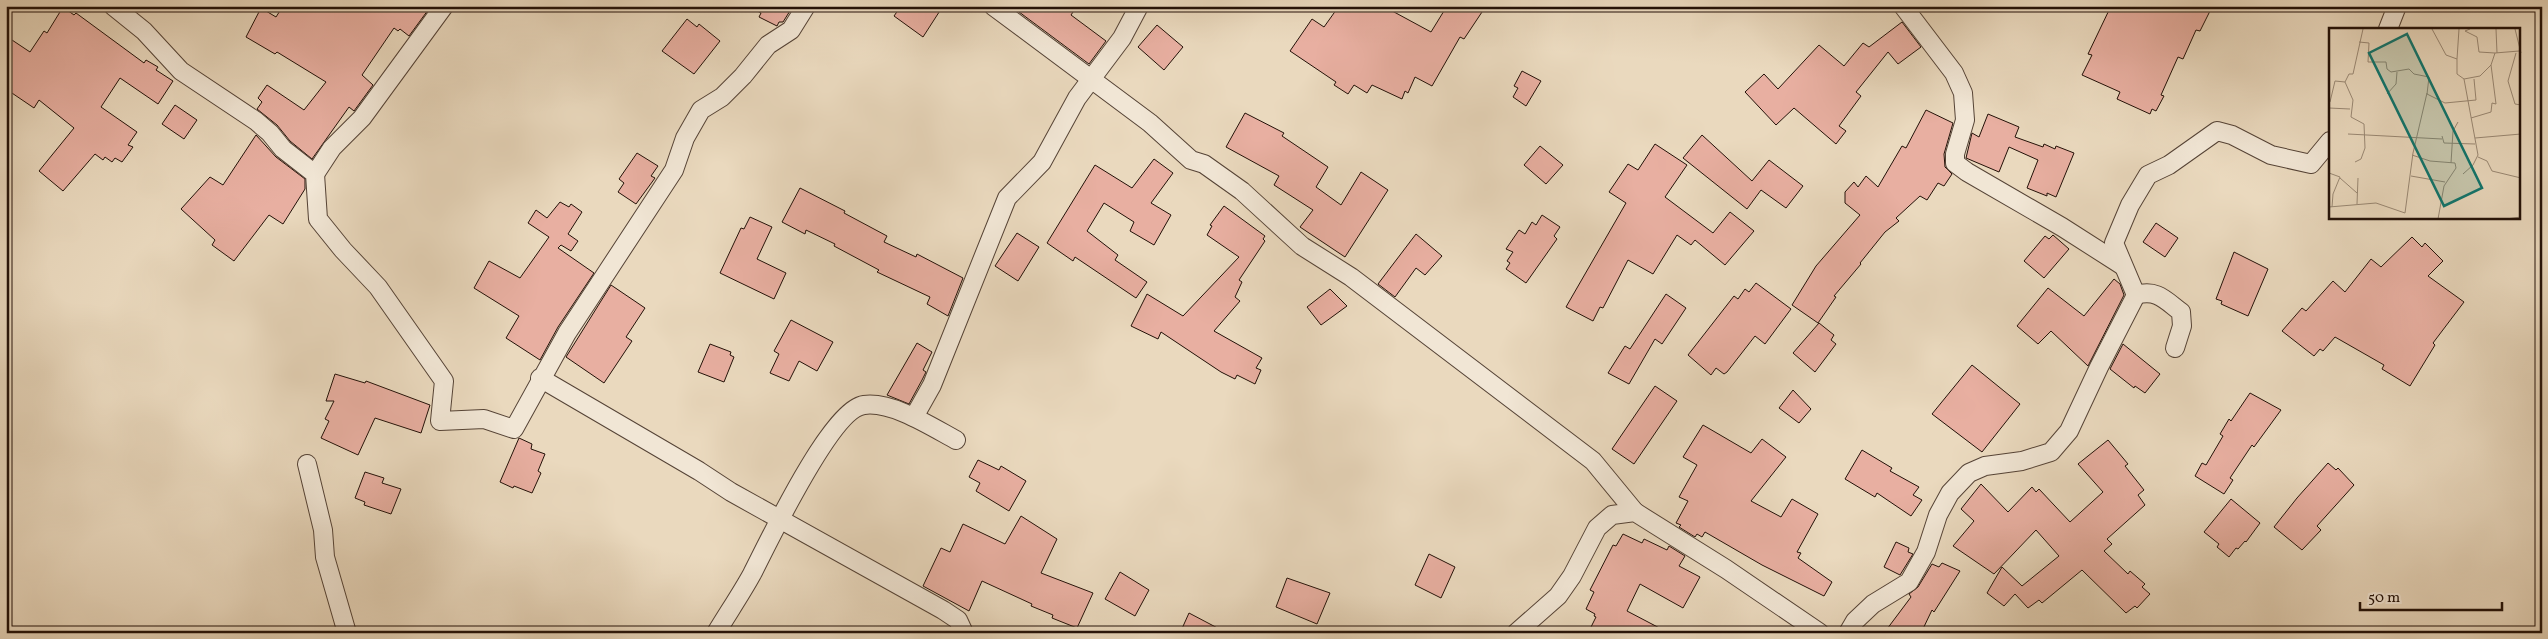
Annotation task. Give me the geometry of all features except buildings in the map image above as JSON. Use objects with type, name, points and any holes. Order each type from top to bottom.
[{"type":"street","points":[[113,6],[144,31],[182,71],[256,121],[270,132],[283,149],[315,174]]},
{"type":"street","points":[[444,6],[362,118],[332,148],[315,174],[318,219],[343,250],[378,287],[444,381],[440,421],[484,419],[514,429],[540,378],[674,170],[685,138],[701,110],[722,97],[743,76],[768,45],[791,30],[806,6]]},
{"type":"street","points":[[993,6],[1150,123],[1191,160],[1204,164],[1242,191],[1302,246],[1352,277],[1592,461],[1635,512],[1726,569],[1820,633]]},
{"type":"street","points":[[914,417],[932,385],[1007,198],[1042,162],[1089,79],[1122,38],[1139,6]]},
{"type":"street","points":[[1903,6],[1954,73],[1963,92],[1965,120],[1955,154],[1955,163],[2124,266]]},
{"type":"street","points":[[2388,28],[2398,6]]},
{"type":"street","points":[[2136,295],[2114,243],[2130,205],[2148,175],[2169,165],[2217,131],[2232,135],[2271,155],[2311,164],[2329,142]]},
{"type":"street","points":[[1848,633],[1855,621],[1873,604],[1909,582],[1926,552],[1942,508],[1950,493],[1969,473],[1985,466],[2022,461],[2051,452],[2069,431],[2136,295],[2148,291],[2162,297],[2181,312],[2182,326],[2175,348]]},
{"type":"street","points":[[540,378],[779,519],[944,610],[958,620],[964,633]]},
{"type":"street","points":[[716,633],[751,575],[779,519],[828,438],[845,416],[863,404],[887,408],[914,417],[956,440]]},
{"type":"street","points":[[307,464],[323,530],[325,557],[347,633]]},
{"type":"street","points":[[1516,633],[1558,596],[1572,576],[1597,528],[1612,514],[1635,512]]}]
